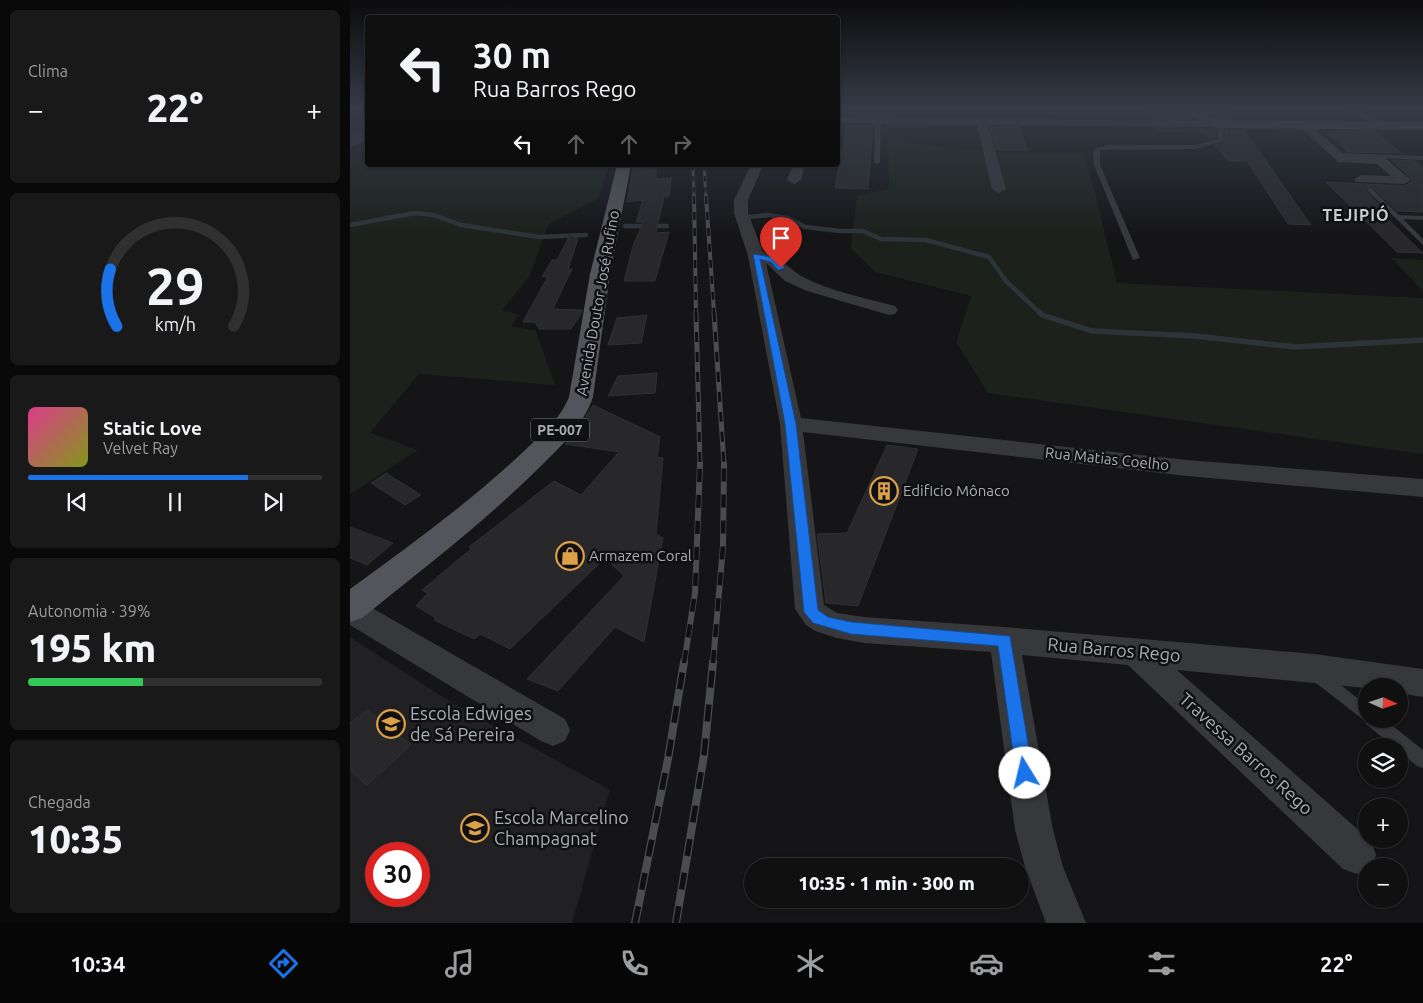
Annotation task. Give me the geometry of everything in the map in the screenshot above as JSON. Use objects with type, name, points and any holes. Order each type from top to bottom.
[{"type":"main road","name":"Avenida Doutor José Rufino","points":[[350,609],[480,506],[526,465],[575,412],[581,397],[600,274],[624,167]]},
{"type":"street","points":[[989,151],[999,189]]},
{"type":"street","points":[[1334,151],[1342,159],[1380,160],[1404,180],[1365,184]]},
{"type":"street","points":[[756,167],[740,206],[756,256],[791,424]]},
{"type":"street","points":[[794,180],[797,167]]},
{"type":"street","points":[[756,256],[774,260],[790,276],[858,302],[889,310]]},
{"type":"street","name":"Rua Matias Coelho","points":[[791,424],[1187,468],[1423,488]]},
{"type":"street","name":"Rua Barros Rego","points":[[791,424],[810,610],[818,619],[851,628],[1307,668],[1423,683]]},
{"type":"street","points":[[350,609],[553,730]]},
{"type":"street","points":[[1004,640],[1034,830],[1044,867],[1066,923]]},
{"type":"street","name":"Travessa Barros Rego","points":[[1135,652],[1356,855]]},
{"type":"lane","points":[[877,162],[879,151]]},
{"type":"lane","points":[[1097,151],[1097,165],[1136,258]]},
{"type":"lane","points":[[1337,154],[1423,158]]},
{"type":"lane","points":[[1365,184],[1423,243]]},
{"type":"lane","points":[[1397,217],[1423,218]]},
{"type":"lane","points":[[1307,668],[1358,708]]},
{"type":"lane","points":[[1383,728],[1423,760]]},
{"type":"shaded area","points":[[350,151],[365,151],[365,167],[608,167],[599,198],[549,224],[529,277],[502,310],[519,315],[511,326],[536,331],[555,385],[419,374],[370,433],[418,450],[350,494]]},
{"type":"shaded area","points":[[888,151],[982,151],[1012,154],[1085,153],[1117,283],[1423,298],[1423,454],[988,393],[956,342],[971,296],[875,272],[851,249],[857,196],[889,189]]},
{"type":"shaded area","points":[[1392,258],[1423,260],[1423,291]]},
{"type":"shaded area","name":"Escola Marcelino Champagnat","points":[[350,637],[454,704],[610,790],[572,923],[350,923]]},
{"type":"building","points":[[842,151],[871,151],[868,189],[835,188]]},
{"type":"building","points":[[1220,151],[1259,151],[1311,225],[1288,224],[1247,161],[1228,161]]},
{"type":"building","points":[[1399,151],[1401,153],[1348,152]]},
{"type":"building","points":[[1391,160],[1415,161],[1423,168],[1423,212],[1397,211],[1372,187],[1366,187],[1365,190],[1385,211],[1378,210],[1423,253],[1397,252],[1326,182],[1404,186],[1412,182],[1412,179]]},
{"type":"building","points":[[656,167],[656,179],[671,178],[669,196],[664,197],[656,233],[669,232],[655,281],[624,281],[633,246],[643,222],[636,222],[643,200],[627,202],[633,168]]},
{"type":"building","points":[[570,235],[578,239],[568,269],[572,269],[553,309],[582,310],[581,314],[571,329],[539,329],[535,322],[523,322],[548,276],[542,277],[552,260],[557,260]]},
{"type":"building","points":[[647,315],[641,343],[608,345],[617,318]]},
{"type":"building","points":[[657,373],[655,393],[608,396],[618,376]]},
{"type":"building","points":[[593,405],[660,437],[657,457],[663,458],[656,534],[663,538],[644,642],[615,627],[558,691],[527,679],[624,576],[605,558],[510,649],[480,634],[474,639],[434,620],[436,618],[416,606],[428,593],[422,590],[471,549],[469,547],[554,481],[581,495],[619,452],[565,444],[580,426]]},
{"type":"building","name":"Edificio Mônaco","points":[[887,445],[918,449],[858,606],[826,603],[817,534],[847,533]]},
{"type":"building","points":[[386,473],[421,495],[405,505],[371,483]]},
{"type":"building","points":[[350,527],[393,543],[367,565],[350,558]]},
{"type":"building","points":[[367,710],[411,745],[367,785],[350,771],[350,723]]},
{"type":"waterway","points":[[350,225],[415,213],[434,215],[461,225],[539,237],[586,235]]},
{"type":"waterway","points":[[749,217],[768,215],[788,218],[805,227],[840,231],[863,231],[881,239],[926,240],[989,257],[1006,281],[1040,313]]},
{"type":"waterway","points":[[625,226],[667,226]]},
{"type":"waterway","points":[[1040,313],[1092,331],[1195,336],[1295,347],[1423,340]]},
{"type":"railway","points":[[693,167],[694,197]]},
{"type":"railway","points":[[704,167],[706,197]]},
{"type":"railway","points":[[694,196],[696,313]]},
{"type":"railway","points":[[706,196],[714,313]]},
{"type":"railway","points":[[696,312],[700,464]]},
{"type":"railway","points":[[714,312],[724,465]]},
{"type":"railway","points":[[684,663],[695,593],[700,464]]},
{"type":"railway","points":[[713,663],[723,546],[724,465]]},
{"type":"railway","points":[[635,923],[668,759],[684,662]]},
{"type":"railway","points":[[676,923],[704,755],[713,662]]},
{"type":"place","name":"Edificio Mônaco","points":[[884,491]]},
{"type":"place","name":"Armazem Coral","points":[[570,556]]},
{"type":"place","name":"Escola Edwiges de Sá Pereira","points":[[391,724]]},
{"type":"place","name":"Escola Marcelino Champagnat","points":[[475,828]]},
{"type":"district","name":"TEJIPIÓ","points":[[1356,215]]},
{"type":"route","points":[[781,268],[770,258],[756,256],[791,424],[810,610],[818,619],[851,628],[1004,640],[1025,773]]}]
